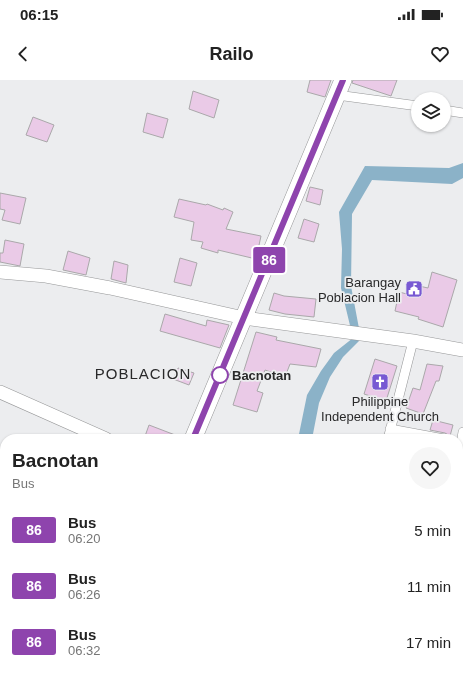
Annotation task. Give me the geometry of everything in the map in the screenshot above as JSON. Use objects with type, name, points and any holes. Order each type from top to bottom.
[{"type":"highway","points":[[195,434],[340,87]]},
{"type":"street","points":[[340,87],[411,104]]},
{"type":"street","points":[[451,111],[463,113]]},
{"type":"street","points":[[0,272],[46,276],[110,288],[244,318],[413,341],[463,350]]},
{"type":"street","points":[[389,434],[413,341]]},
{"type":"street","points":[[0,392],[95,434]]},
{"type":"street","points":[[390,429],[417,434]]},
{"type":"water","points":[[463,163],[463,178],[452,184],[372,180],[352,214],[351,286],[361,339],[343,357],[330,377],[319,403],[313,434],[299,434],[307,395],[321,371],[334,353],[353,338],[341,288],[342,249],[339,212],[365,166],[449,168]]},
{"type":"building","points":[[310,80],[331,80],[325,97],[307,92]]},
{"type":"building","points":[[353,80],[397,80],[391,96],[352,83]]},
{"type":"building","points":[[193,91],[219,100],[214,118],[189,109]]},
{"type":"building","points":[[147,113],[168,119],[163,138],[143,132]]},
{"type":"building","points":[[33,117],[54,125],[47,142],[26,135]]},
{"type":"building","points":[[310,187],[323,190],[320,205],[306,201]]},
{"type":"building","points":[[0,193],[26,198],[20,224],[2,220],[5,210],[0,209]]},
{"type":"building","points":[[179,199],[207,204],[223,210],[224,208],[233,212],[226,229],[261,236],[256,259],[218,250],[218,253],[201,248],[203,242],[191,240],[194,222],[174,217]]},
{"type":"building","points":[[304,219],[319,224],[314,242],[298,238]]},
{"type":"building","points":[[5,240],[24,244],[20,266],[0,262],[0,253],[3,253]]},
{"type":"building","points":[[68,251],[90,258],[86,275],[63,270]]},
{"type":"building","points":[[180,258],[197,263],[191,286],[174,282]]},
{"type":"building","points":[[114,261],[128,265],[126,283],[111,279]]},
{"type":"building","points":[[432,272],[457,280],[443,327],[418,319],[419,317],[395,311],[399,292],[407,294],[410,284],[428,288]]},
{"type":"building","points":[[274,293],[284,296],[316,299],[314,317],[285,314],[269,310]]},
{"type":"building","points":[[165,314],[206,326],[207,320],[229,325],[220,348],[160,331]]},
{"type":"building","points":[[256,332],[277,337],[276,340],[321,349],[316,367],[290,364],[285,377],[265,370],[257,391],[263,393],[257,412],[233,405]]},
{"type":"building","name":"Philippine Independent Church","points":[[375,359],[397,366],[386,401],[364,394]]},
{"type":"building","points":[[427,364],[443,366],[439,381],[436,381],[423,414],[406,408],[413,388],[420,390]]},
{"type":"building","points":[[178,368],[194,373],[189,385],[173,379]]},
{"type":"building","points":[[433,420],[453,425],[451,434],[430,430]]},
{"type":"building","points":[[149,425],[173,434],[146,434]]},
{"type":"bus line","name":"86","points":[[195,434],[343,80]]},
{"type":"place","name":"Barangay Poblacion Hall","points":[[414,289]]},
{"type":"place","name":"Bacnotan","points":[[220,375]]},
{"type":"place","name":"Philippine Independent Church","points":[[380,382]]},
{"type":"district","name":"POBLACION","points":[[143,373]]}]
